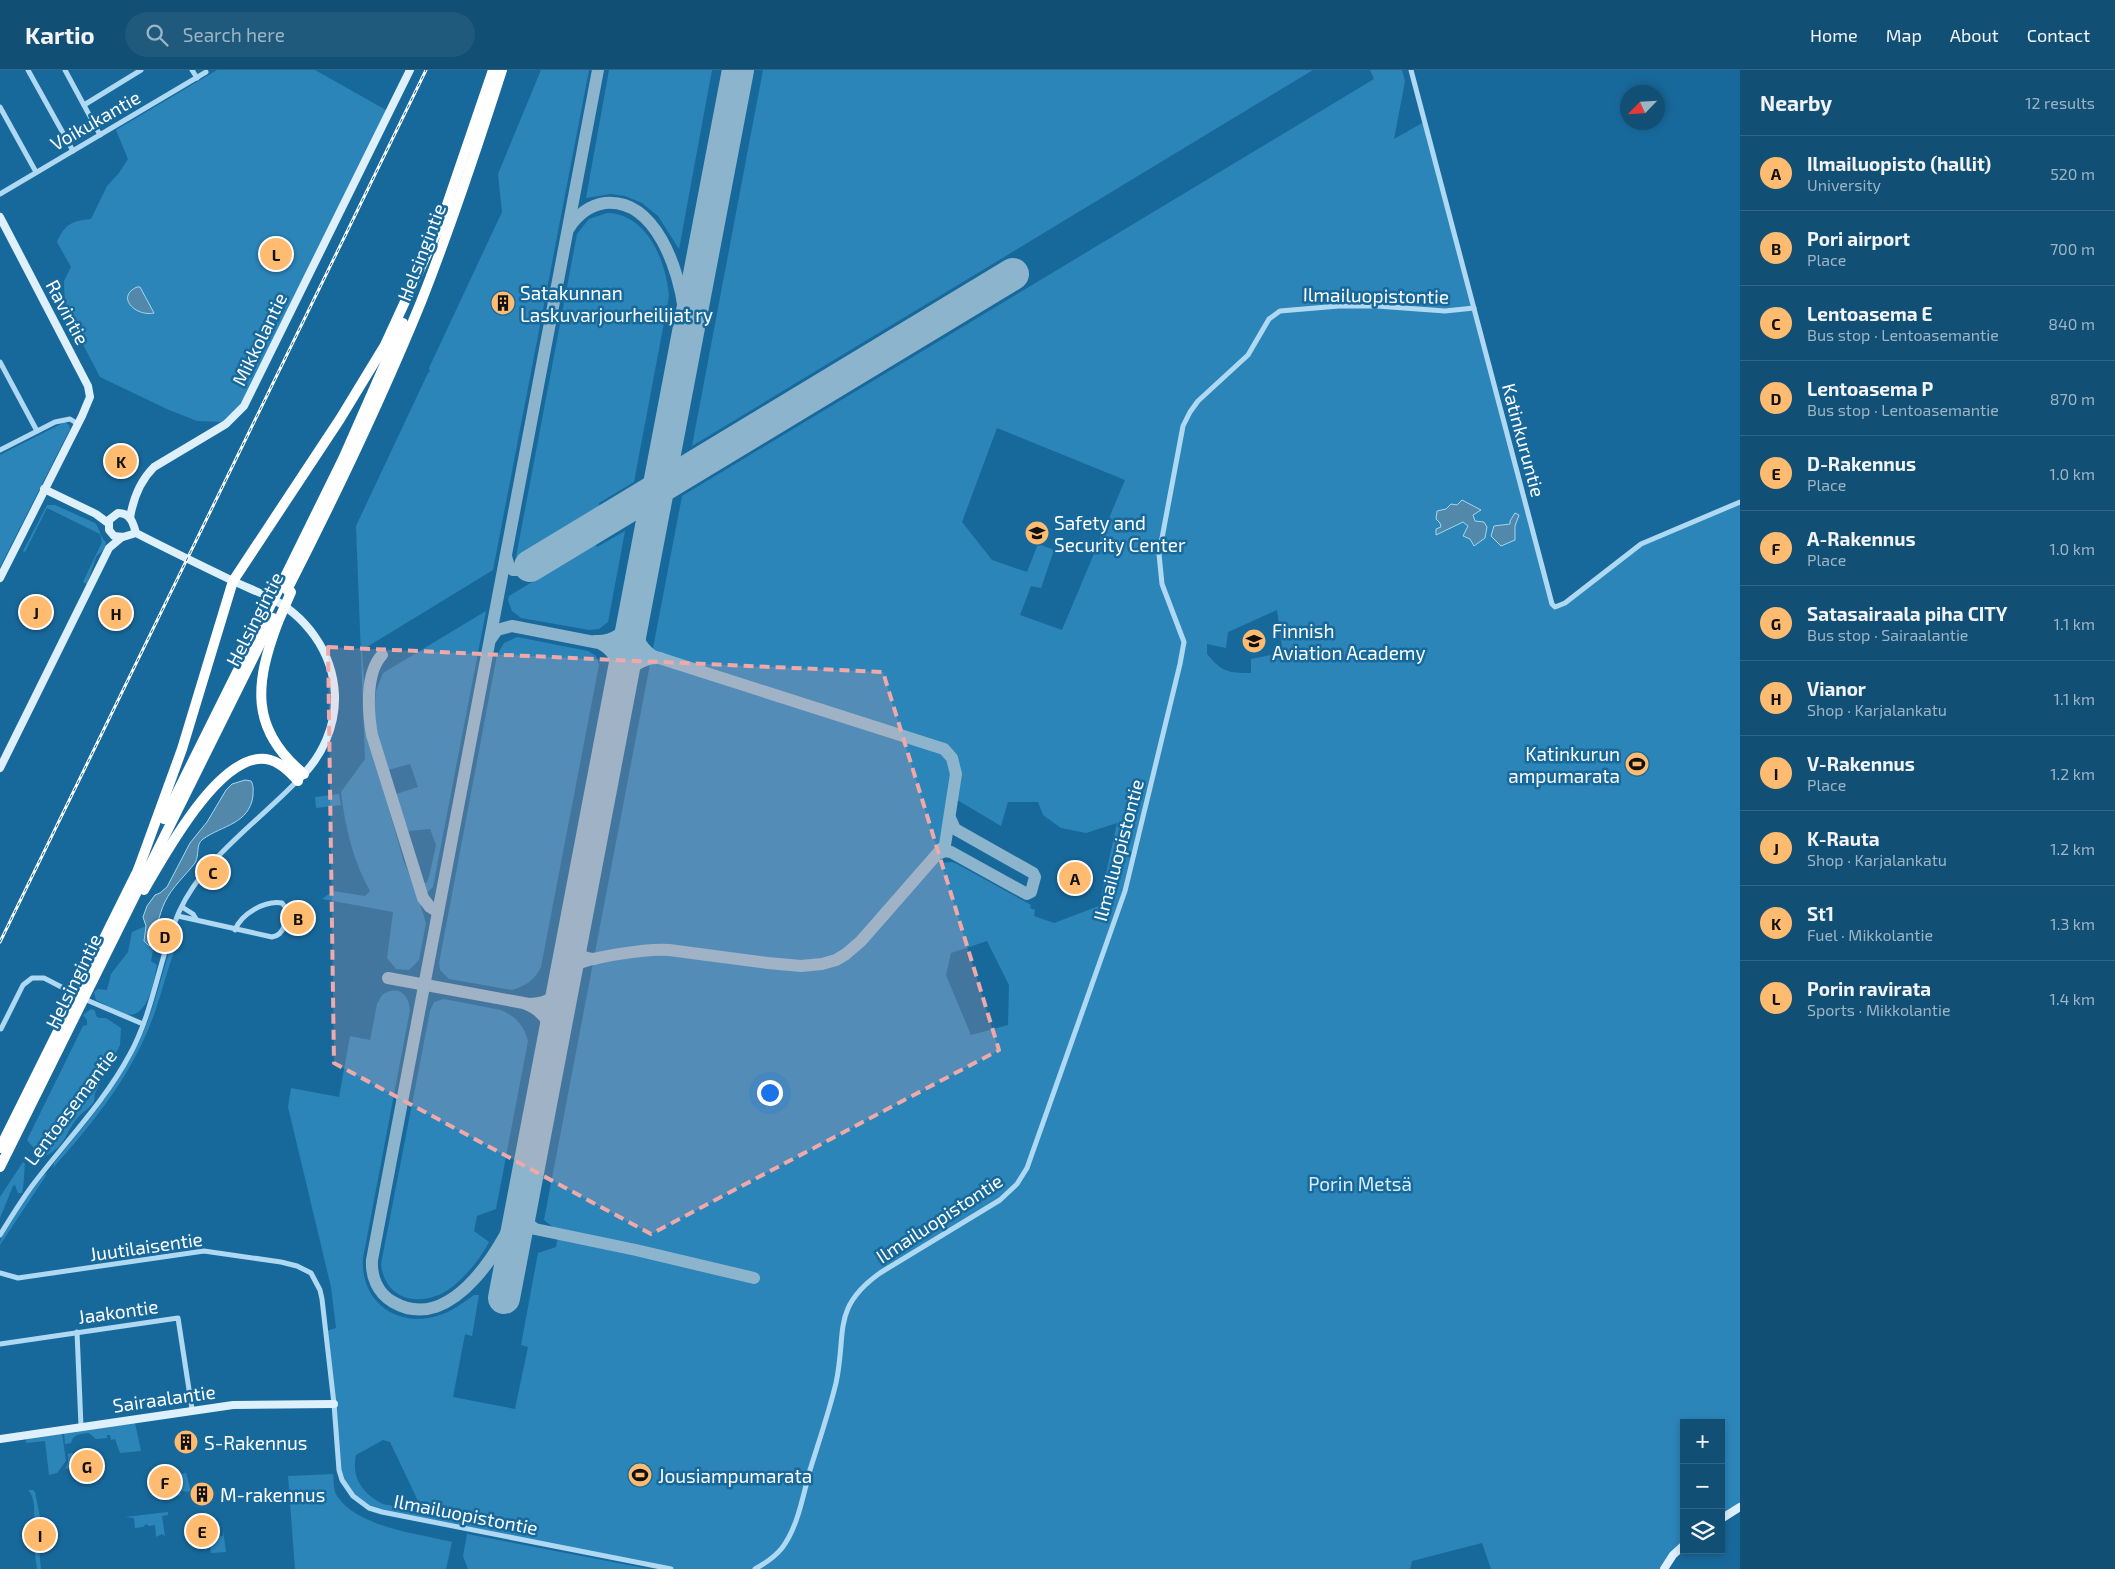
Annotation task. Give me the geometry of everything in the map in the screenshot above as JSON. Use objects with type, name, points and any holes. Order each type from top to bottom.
[{"type":"highway","name":"Helsingintie","points":[[286,590],[373,393],[443,219],[492,70]]},
{"type":"highway","name":"Helsingintie","points":[[0,1167],[272,618],[315,536],[369,423],[420,302],[469,174],[502,70]]},
{"type":"highway","points":[[138,870],[179,758],[234,581],[340,419],[385,345],[443,219]]},
{"type":"highway","points":[[286,590],[272,618],[261,684],[263,709],[271,736],[279,750],[301,777]]},
{"type":"highway","name":"Helsingintie","points":[[0,1148],[138,870],[272,618]]},
{"type":"highway","points":[[102,962],[171,845],[196,808],[221,780],[245,762],[260,759],[267,759],[301,777]]},
{"type":"street","points":[[28,70],[73,151]]},
{"type":"street","points":[[65,70],[100,135]]},
{"type":"street","points":[[84,105],[134,72],[141,70]]},
{"type":"street","points":[[192,70],[197,78]]},
{"type":"street","name":"Mikkolantie","points":[[132,503],[146,477],[154,467],[226,424],[244,406],[410,70]]},
{"type":"street","name":"Katinkuruntie","points":[[1411,70],[1549,600],[1555,607],[1565,604],[1641,544],[1740,502]]},
{"type":"street","name":"Voikukantie","points":[[0,194],[206,72]]},
{"type":"street","points":[[0,107],[36,172]]},
{"type":"street","name":"Ravintie","points":[[0,217],[88,386],[89,400],[0,578]]},
{"type":"street","name":"Ilmailuopistontie","points":[[755,1569],[781,1549],[796,1519],[832,1397],[838,1370],[842,1326],[848,1306],[853,1298],[866,1283],[880,1273],[1005,1196],[1017,1184],[1027,1168],[1125,891],[1182,656],[1184,642],[1162,584],[1159,554],[1177,450],[1190,412],[1208,391],[1248,355],[1269,319],[1280,311],[1339,306],[1377,306],[1445,312],[1464,311],[1474,308]]},
{"type":"street","points":[[0,362],[37,430]]},
{"type":"street","points":[[0,450],[55,422],[66,419],[78,424]]},
{"type":"street","points":[[44,489],[112,521]]},
{"type":"street","points":[[109,548],[132,530],[132,503]]},
{"type":"street","points":[[0,768],[109,548],[112,521],[132,503]]},
{"type":"street","points":[[123,513],[131,520],[136,534],[114,536],[112,521],[123,513]]},
{"type":"street","name":"Lentoasemantie","points":[[0,1235],[32,1187],[107,1091],[130,1053],[153,998],[168,940],[182,907],[206,871],[301,777],[318,757],[332,722],[335,692],[327,658],[309,628],[289,610],[269,597],[136,534]]},
{"type":"street","points":[[178,916],[196,919],[235,930],[264,936],[278,936],[283,931],[286,908],[282,903],[273,902],[266,904],[242,918],[235,930]]},
{"type":"street","points":[[182,907],[193,914],[196,919]]},
{"type":"street","points":[[1,1029],[24,985],[32,978],[44,978],[71,992]]},
{"type":"street","points":[[89,1000],[143,1024]]},
{"type":"street","name":"Juutilaisentie","points":[[0,1273],[18,1278],[204,1251],[296,1266],[310,1273],[320,1290],[334,1404]]},
{"type":"street","name":"Jaakontie","points":[[0,1344],[178,1318],[192,1409]]},
{"type":"street","points":[[76,1332],[81,1426]]},
{"type":"street","name":"Ilmailuopistontie","points":[[334,1404],[337,1460],[340,1475],[353,1496],[370,1508],[461,1529],[671,1569]]},
{"type":"street","name":"Sairaalantie","points":[[0,1439],[192,1409],[233,1405],[334,1404]]},
{"type":"street","points":[[1725,1516],[1740,1507]]},
{"type":"street","points":[[1664,1569],[1673,1555],[1680,1549]]},
{"type":"highlighted area","points":[[328,647],[883,672],[999,1050],[651,1234],[334,1063]]},
{"type":"green space","points":[[217,70],[315,70],[386,110],[246,395],[236,410],[223,422],[197,421],[169,410],[100,377],[65,310],[64,281],[71,267],[57,242],[63,231],[70,224],[91,219],[107,186],[128,159],[116,130]]},
{"type":"green space","points":[[541,70],[589,70],[493,570],[362,650],[368,737],[404,862],[416,890],[426,923],[419,960],[409,970],[396,969],[387,958],[393,912],[322,899],[333,891],[365,896],[370,891],[359,868],[351,843],[341,792],[365,759],[356,526],[430,372],[429,368],[502,212],[498,174]]},
{"type":"green space","points":[[609,70],[712,70],[679,249],[658,216],[642,203],[625,196],[611,194],[586,198]]},
{"type":"green space","points":[[763,70],[1313,70],[692,446]]},
{"type":"green space","name":"Porin Metsä","points":[[1370,70],[1402,70],[1405,81],[1394,139],[1424,122],[1549,599],[1559,607],[1632,550],[1740,502],[1740,1503],[1725,1513],[1725,1419],[1680,1419],[1680,1544],[1675,1548],[1662,1569],[1491,1569],[1482,1543],[1412,1561],[1410,1569],[671,1569],[381,1512],[360,1502],[342,1480],[326,1331],[336,1328],[331,1287],[288,1107],[291,1088],[339,1097],[350,1036],[370,1040],[377,1004],[382,995],[387,992],[397,991],[404,995],[410,1010],[363,1258],[364,1273],[374,1298],[384,1308],[408,1318],[422,1319],[437,1316],[452,1310],[474,1295],[479,1295],[472,1336],[465,1334],[453,1397],[515,1409],[528,1347],[521,1345],[538,1253],[556,1247],[559,1232],[544,1220],[682,496],[1374,79]],"holes":[[[997,428],[1125,480],[1062,630],[1020,615],[1031,586],[1041,588],[1054,550],[1038,544],[1027,572],[992,560],[962,522]],[[1277,610],[1282,647],[1271,655],[1251,659],[1251,673],[1237,673],[1221,668],[1207,654],[1207,644],[1226,648],[1228,632]],[[948,798],[959,801],[1001,826],[1008,802],[1038,802],[1043,815],[1061,828],[1086,833],[1117,823],[1099,906],[1054,923],[1034,916],[1035,910],[1030,908],[1031,905],[957,864],[952,862],[940,863],[933,855],[942,838]],[[987,941],[1009,985],[1008,1025],[971,1035],[946,975],[951,953]],[[383,1440],[390,1442],[419,1503],[406,1512],[398,1507],[383,1504],[374,1499],[363,1489],[357,1477],[355,1470],[356,1455]]]},
{"type":"green space","points":[[607,213],[621,215],[634,222],[644,231],[659,255],[664,269],[669,296],[634,482],[599,503],[599,507],[516,557],[577,234],[589,219]]},
{"type":"green space","points":[[65,422],[69,425],[70,429],[0,567],[0,455]]},
{"type":"green space","points":[[47,505],[55,505],[95,523],[106,542],[104,550],[96,557],[87,584],[83,582],[102,542],[100,534],[47,508],[25,552],[23,551]]},
{"type":"green space","points":[[625,531],[608,622],[599,629],[589,630],[521,618],[512,611],[508,600],[509,596],[595,544],[597,547]]},
{"type":"green space","points":[[486,611],[433,887],[428,892],[424,890],[422,884],[427,882],[429,877],[436,845],[430,829],[408,831],[396,794],[418,787],[410,764],[388,770],[377,735],[374,710],[376,691],[383,673]]},
{"type":"green space","points":[[517,637],[588,651],[596,656],[599,665],[541,967],[536,976],[529,982],[512,990],[449,979],[440,970],[439,963],[497,655],[504,643]]},
{"type":"green space","points":[[339,794],[341,805],[316,808],[315,797]]},
{"type":"green space","points":[[146,926],[144,941],[148,945],[154,944],[151,961],[157,965],[152,989],[139,1012],[132,1015],[124,1014],[96,1000],[94,992],[98,989],[107,990],[111,974],[128,952],[132,932]]},
{"type":"green space","points":[[178,927],[183,929],[153,1018],[139,1049],[106,1103],[53,1168],[54,1163],[106,1097],[138,1044],[151,1013]]},
{"type":"green space","points":[[444,999],[506,1012],[515,1018],[528,1041],[496,1209],[477,1216],[474,1231],[489,1242],[473,1266],[452,1287],[430,1298],[408,1298],[398,1294],[390,1287],[384,1277],[381,1264],[430,1011],[434,1002]]},
{"type":"green space","points":[[91,1009],[95,1011],[96,1016],[99,1018],[106,1018],[121,1028],[120,1045],[95,1093],[94,1102],[74,1122],[60,1146],[48,1155],[38,1159],[33,1147],[27,1140],[83,1026],[87,1025],[87,1020],[83,1015]]},
{"type":"green space","points":[[23,1162],[25,1164],[22,1193],[18,1193],[15,1185],[13,1186],[0,1218],[0,1197]]},
{"type":"green space","points":[[47,1174],[0,1245],[1,1238],[11,1220],[39,1181]]},
{"type":"green space","points":[[135,1423],[141,1451],[120,1453],[115,1439],[111,1440],[110,1435],[107,1435],[107,1438],[96,1439],[89,1433],[77,1435],[71,1443],[65,1444],[64,1433]]},
{"type":"green space","points":[[62,1433],[66,1461],[57,1473],[49,1475],[45,1441],[26,1443],[26,1439]]},
{"type":"green space","points":[[99,1451],[101,1464],[65,1469],[68,1462],[68,1454],[72,1453],[79,1459],[85,1459],[93,1457]]},
{"type":"green space","points":[[186,1473],[191,1492],[180,1491],[181,1495],[176,1496],[175,1475]]},
{"type":"green space","points":[[333,1474],[334,1488],[337,1496],[346,1507],[359,1515],[390,1528],[452,1542],[446,1569],[295,1569],[288,1476]]},
{"type":"green space","points":[[28,1490],[35,1492],[40,1517],[36,1520],[41,1569],[37,1569],[33,1540],[34,1505]]},
{"type":"green space","points":[[168,1512],[168,1515],[162,1516],[165,1536],[162,1534],[156,1537],[155,1525],[149,1526],[146,1524],[143,1527],[135,1528],[134,1518],[125,1517]]},
{"type":"green space","points":[[212,1530],[213,1537],[223,1536],[223,1530],[226,1552],[211,1553],[208,1531]]},
{"type":"green space","points":[[467,1534],[649,1569],[468,1569],[463,1556]]},
{"type":"shaded area","points":[[137,287],[140,287],[154,313],[141,312],[130,305],[128,296]]},
{"type":"shaded area","points":[[1462,500],[1481,510],[1473,515],[1475,521],[1484,522],[1487,527],[1485,538],[1474,546],[1470,539],[1463,536],[1468,526],[1463,522],[1436,535],[1436,529],[1441,527],[1436,519],[1437,511],[1446,509],[1451,504],[1457,505]]},
{"type":"shaded area","points":[[1515,513],[1519,515],[1515,526],[1515,540],[1501,546],[1491,536],[1494,526],[1510,524]]},
{"type":"shaded area","points":[[245,780],[251,781],[253,785],[251,805],[241,818],[201,841],[195,863],[168,897],[151,946],[148,945],[144,941],[146,926],[143,917],[147,906],[155,895],[167,887],[190,843],[207,822],[226,790],[232,784]]},
{"type":"taxiway","points":[[523,1196],[491,1259],[456,1296],[436,1307],[415,1309],[393,1302],[379,1289],[374,1278],[372,1260],[598,70]]},
{"type":"taxiway","points":[[569,228],[584,211],[605,203],[623,205],[638,212],[651,224],[662,240],[677,276],[685,315],[684,352]]},
{"type":"taxiway","points":[[506,556],[509,567],[513,570],[523,570]]},
{"type":"taxiway","points":[[388,978],[529,1004],[550,999],[559,988],[568,970],[573,966],[605,956],[634,952],[669,950],[768,963],[801,966],[822,964],[836,960],[861,941],[945,845],[956,774],[952,758],[944,749],[653,656],[640,643],[635,627],[634,615]]},
{"type":"taxiway","points":[[595,641],[608,640],[619,635],[634,616]]},
{"type":"taxiway","points":[[490,640],[497,630],[512,626],[599,643],[610,651],[617,661],[620,673],[620,686]]},
{"type":"taxiway","points":[[382,655],[370,682],[369,716],[372,735],[423,898],[430,907],[438,912]]},
{"type":"taxiway","points":[[621,684],[636,665],[647,659],[660,658]]},
{"type":"taxiway","points":[[938,854],[945,851],[951,852],[1027,894],[1031,892],[1035,877],[1033,873],[955,829],[950,818]]},
{"type":"taxiway","points":[[573,935],[578,952],[589,959],[594,959]]},
{"type":"taxiway","points":[[526,1004],[539,1011],[547,1021],[552,1034],[552,1048]]},
{"type":"taxiway","points":[[522,1205],[525,1221],[535,1229],[636,1250],[754,1278]]},
{"type":"runway","points":[[504,1298],[738,70]]},
{"type":"runway","points":[[530,566],[1013,274]]},
{"type":"railway","points":[[0,942],[426,70]]},
{"type":"place","name":"Porin ravirata","points":[[276,254]]},
{"type":"place","name":"Satakunnan Laskuvarjourheilijat ry","points":[[503,303]]},
{"type":"place","name":"St1","points":[[121,461]]},
{"type":"place","name":"Safety and Security Center","points":[[1037,533]]},
{"type":"place","name":"K-Rauta","points":[[36,612]]},
{"type":"place","name":"Vianor","points":[[116,613]]},
{"type":"place","name":"Finnish Aviation Academy","points":[[1254,641]]},
{"type":"place","name":"Katinkurun ampumarata","points":[[1637,764]]},
{"type":"place","name":"Lentoasema E","points":[[213,872]]},
{"type":"place","name":"Ilmailuopisto (hallit)","points":[[1075,878]]},
{"type":"place","name":"Pori airport","points":[[298,918]]},
{"type":"place","name":"Lentoasema P","points":[[165,936]]},
{"type":"place","name":"S-Rakennus","points":[[186,1442]]},
{"type":"place","name":"Satasairaala piha CITY","points":[[87,1466]]},
{"type":"place","name":"Jousiampumarata","points":[[640,1475]]},
{"type":"place","name":"A-Rakennus","points":[[165,1482]]},
{"type":"place","name":"M-rakennus","points":[[202,1494]]},
{"type":"place","name":"D-Rakennus","points":[[202,1531]]},
{"type":"place","name":"V-Rakennus","points":[[40,1535]]}]
